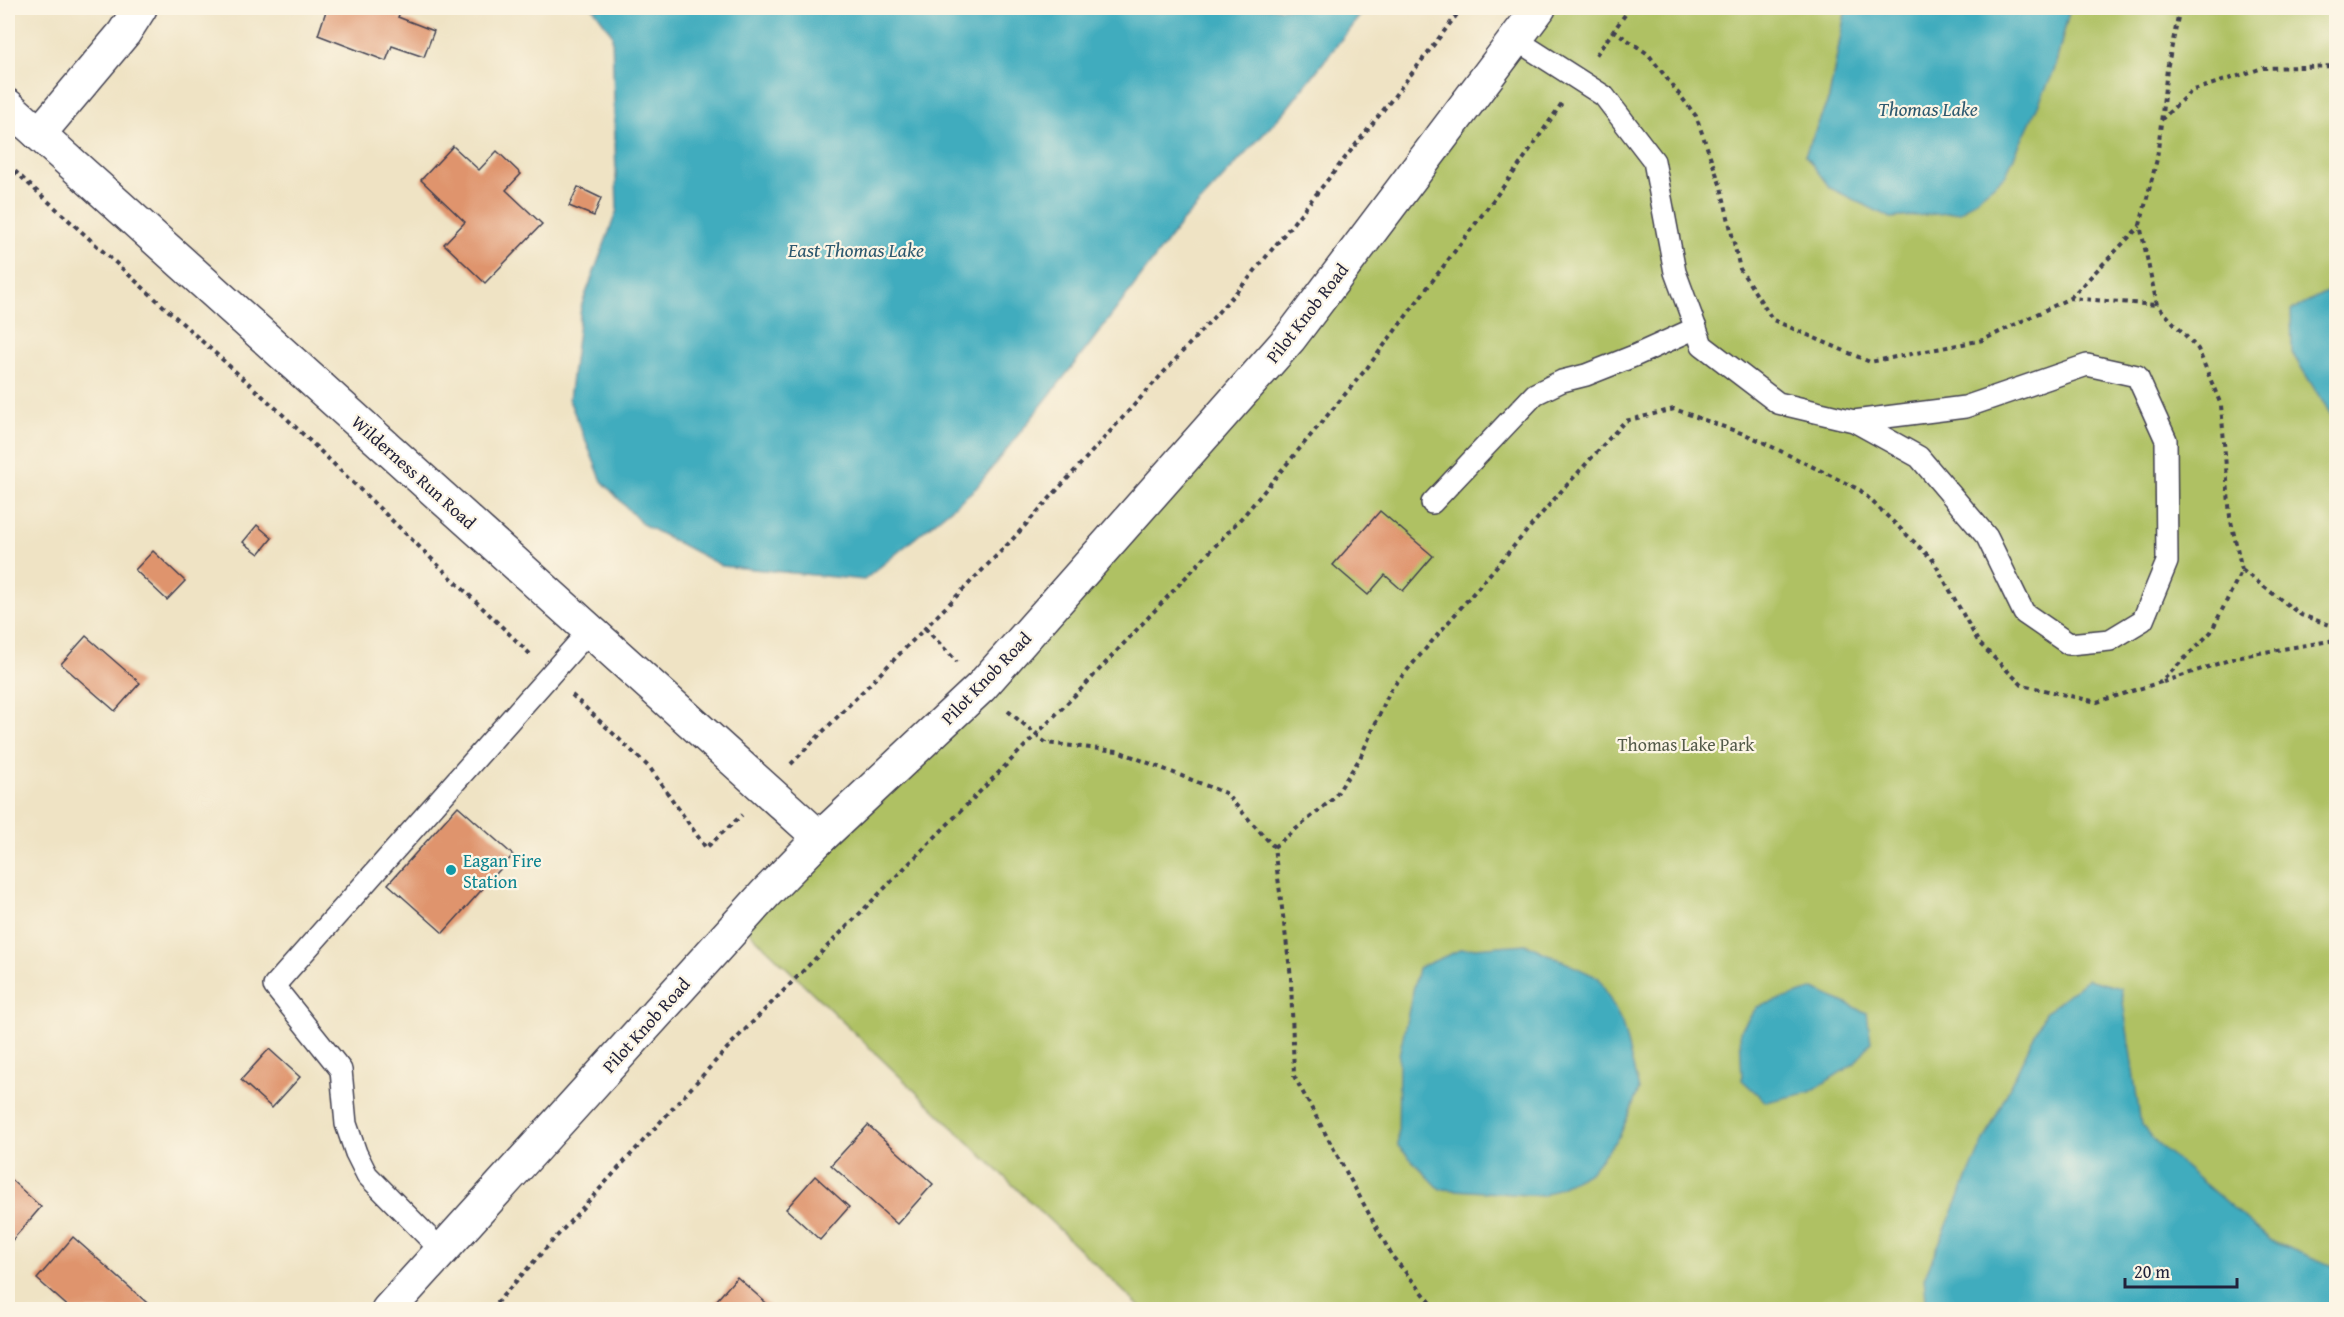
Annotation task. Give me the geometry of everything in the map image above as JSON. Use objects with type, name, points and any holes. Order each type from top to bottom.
[{"type":"main road","points":[[39,134],[124,33],[140,8]]},
{"type":"main road","name":"Pilot Knob Road","points":[[388,1310],[765,894],[820,838],[981,687],[1290,338],[1539,8]]},
{"type":"main road","name":"Wilderness Run Road","points":[[8,106],[820,838]]},
{"type":"lane","points":[[1515,39],[1604,96],[1654,161],[1676,272],[1702,345],[1778,403],[1854,421],[1919,457],[1988,537],[2024,613],[2069,644],[2110,640],[2143,620],[2167,562],[2166,440],[2137,376],[2087,365],[1965,407],[1854,421]]},
{"type":"lane","points":[[1432,503],[1535,394],[1562,381],[1586,375],[1634,356],[1696,328]]},
{"type":"lane","points":[[442,1251],[367,1175],[346,1124],[341,1070],[274,986],[590,631]]},
{"type":"path","points":[[8,165],[280,412],[650,768],[706,848],[768,791],[798,756],[1011,541],[1250,277],[1462,8]]},
{"type":"path","points":[[490,1310],[731,1044],[1035,736],[1245,514],[1367,368],[1518,167],[1630,8]]},
{"type":"path","points":[[2161,682],[2211,632],[2242,570],[2230,517],[2221,405],[2198,349],[2157,304],[2140,225],[2157,159],[2167,69],[2180,8]]},
{"type":"path","points":[[1613,30],[1648,54],[1696,116],[1721,187],[1740,269],[1773,320],[1870,362],[1983,340],[2070,298],[2140,225]]},
{"type":"path","points":[[2161,120],[2191,91],[2263,68],[2337,66]]},
{"type":"path","points":[[2070,298],[2157,304]]},
{"type":"path","points":[[1274,847],[1334,798],[1360,758],[1391,689],[1564,488],[1626,421],[1674,409],[1752,437],[1860,490],[1933,560],[1979,643],[2022,685],[2097,702],[2241,656],[2337,640]]},
{"type":"path","points":[[2242,570],[2301,615],[2337,627]]},
{"type":"path","points":[[1035,736],[1046,743],[1118,752],[1225,793],[1274,847],[1292,977],[1294,1076],[1392,1256],[1437,1310]]},
{"type":"green space","name":"Thomas Lake Park","points":[[1539,8],[1846,8],[1829,98],[1805,155],[2054,71],[2070,8],[2336,8],[2336,1309],[1142,1309],[739,922],[1065,593]]},
{"type":"water","name":"East Thomas Lake","points":[[593,8],[1366,8],[1285,111],[1182,222],[1087,348],[976,488],[864,580],[722,566],[642,524],[602,481],[569,400],[581,307],[617,210],[612,34]]},
{"type":"water","name":"Thomas Lake","points":[[1846,8],[2070,8],[2054,71],[2005,176],[1960,212],[1891,218],[1830,188],[1805,155],[1829,98]]},
{"type":"water","points":[[2336,287],[2336,423],[2292,353],[2291,310]]},
{"type":"water","points":[[1526,944],[1599,978],[1622,1023],[1639,1090],[1620,1135],[1590,1172],[1543,1196],[1440,1189],[1398,1146],[1399,1055],[1418,968],[1462,949]]},
{"type":"water","points":[[2087,979],[2121,988],[2141,1125],[2160,1146],[2273,1242],[2336,1267],[2336,1309],[1927,1309],[1924,1278],[1980,1149],[2045,1013]]},
{"type":"water","points":[[1814,989],[1867,1013],[1871,1042],[1855,1063],[1810,1092],[1766,1102],[1742,1080],[1740,1031],[1757,1007]]},
{"type":"building","points":[[327,8],[402,8],[398,17],[434,31],[424,57],[392,46],[386,61],[318,35]]},
{"type":"building","points":[[453,146],[479,170],[497,151],[521,174],[506,190],[542,224],[485,283],[444,244],[465,222],[421,180]]},
{"type":"building","points":[[578,187],[601,198],[594,216],[569,206]]},
{"type":"building","points":[[1380,511],[1433,556],[1403,591],[1385,575],[1368,595],[1333,565]]},
{"type":"building","points":[[257,525],[272,538],[259,554],[243,542]]},
{"type":"building","points":[[153,551],[185,581],[167,600],[135,570]]},
{"type":"building","points":[[86,636],[140,683],[115,711],[61,664]]},
{"type":"building","name":"Eagan Fire Station","points":[[458,806],[513,855],[443,933],[388,884]]},
{"type":"building","points":[[269,1049],[300,1077],[272,1108],[241,1080]]},
{"type":"building","points":[[868,1125],[933,1184],[897,1224],[831,1165]]},
{"type":"building","points":[[815,1176],[849,1207],[820,1240],[786,1209]]},
{"type":"building","points":[[8,1177],[41,1207],[8,1245]]},
{"type":"building","points":[[73,1237],[155,1310],[72,1310],[37,1279]]},
{"type":"building","points":[[737,1277],[774,1310],[708,1310]]},
{"type":"place","name":"Eagan Fire Station","points":[[451,870]]}]
